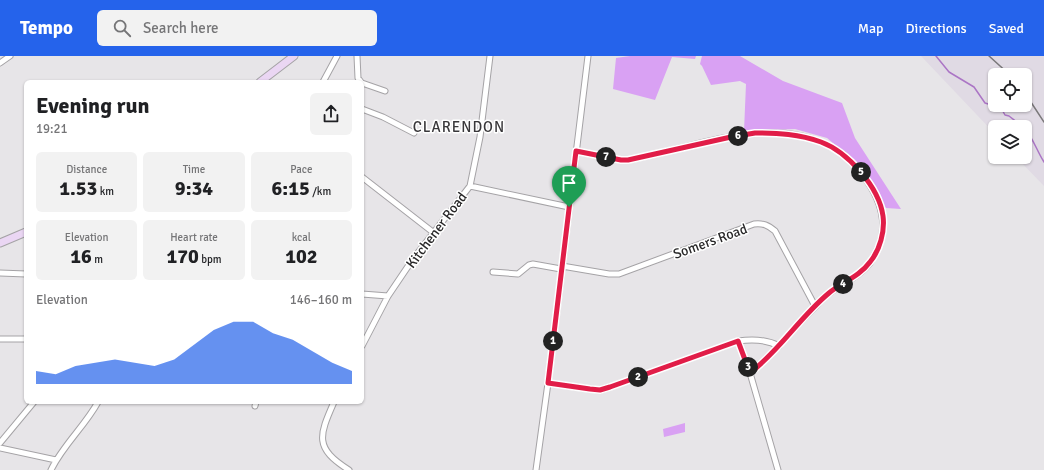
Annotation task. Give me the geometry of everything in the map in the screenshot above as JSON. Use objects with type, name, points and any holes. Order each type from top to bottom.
[{"type":"street","points":[[0,63],[10,56]]},
{"type":"street","points":[[263,80],[294,56]]},
{"type":"street","points":[[324,80],[337,56]]},
{"type":"street","points":[[357,56],[360,80]]},
{"type":"street","name":"Kitchener Road","points":[[364,342],[388,296],[413,260],[470,186],[480,136],[490,56]]},
{"type":"street","points":[[536,470],[588,56]]},
{"type":"street","points":[[364,83],[385,91]]},
{"type":"street","points":[[364,110],[383,117],[414,133]]},
{"type":"street","points":[[576,151],[628,160],[731,137],[755,133],[779,133],[800,135],[822,143],[843,154],[860,171],[877,198],[883,215],[880,244],[870,262],[855,276],[830,292],[815,306],[779,346],[750,373]]},
{"type":"street","points":[[364,179],[434,233]]},
{"type":"street","points":[[470,186],[569,207]]},
{"type":"street","name":"Somers Road","points":[[493,272],[518,274],[529,265],[533,264],[619,274],[754,224],[763,224],[770,226],[775,231],[815,306]]},
{"type":"street","points":[[0,243],[24,233]]},
{"type":"street","points":[[0,273],[24,274]]},
{"type":"street","points":[[364,294],[388,296]]},
{"type":"street","points":[[0,338],[24,339]]},
{"type":"street","points":[[548,383],[600,390],[738,341],[757,339],[779,346]]},
{"type":"street","points":[[738,341],[750,373],[778,470]]},
{"type":"street","points":[[0,443],[32,404]]},
{"type":"street","points":[[51,470],[56,460],[97,404]]},
{"type":"street","points":[[333,404],[325,421],[322,434],[323,446],[328,454],[349,470]]},
{"type":"street","points":[[0,448],[56,460]]},
{"type":"shaded area","points":[[630,56],[696,56],[695,59],[672,57],[655,100],[613,89],[616,58]]},
{"type":"shaded area","points":[[702,56],[740,56],[783,81],[842,103],[855,138],[901,209],[886,208],[866,173],[827,138],[795,129],[744,131],[746,84],[740,81],[711,85],[700,64]]},
{"type":"shaded area","points":[[921,56],[1044,56],[1044,186],[1023,164],[1032,164],[1032,120],[988,120],[988,127]]},
{"type":"shaded area","points":[[685,423],[685,432],[664,437],[663,429]]},
{"type":"waterway","points":[[936,56],[949,72],[974,87],[985,103],[1001,108],[1005,115],[1014,120]]},
{"type":"waterway","points":[[1032,140],[1044,162]]},
{"type":"railway","points":[[989,56],[1002,68]]},
{"type":"railway","points":[[1032,104],[1044,122]]},
{"type":"district","name":"CLARENDON","points":[[459,127]]},
{"type":"route","points":[[755,133],[779,133],[800,135],[822,143],[843,154],[860,171],[871,187],[883,215],[883,225],[880,244],[870,262],[855,276],[830,292],[815,306],[779,346],[750,373],[738,341],[600,390],[548,383],[569,207],[576,151],[628,160],[731,137],[755,133]]}]
